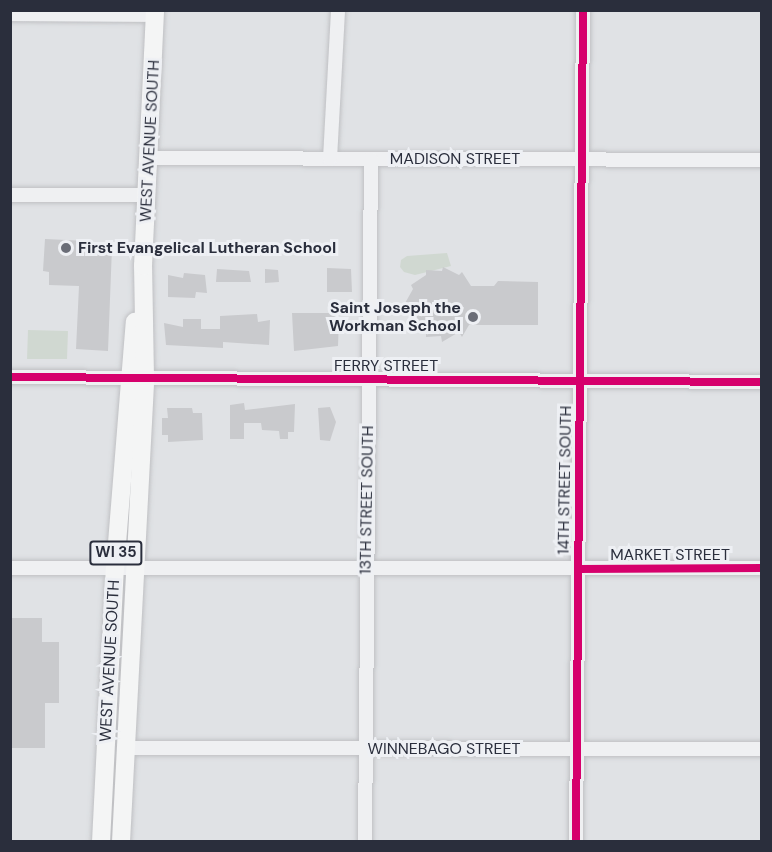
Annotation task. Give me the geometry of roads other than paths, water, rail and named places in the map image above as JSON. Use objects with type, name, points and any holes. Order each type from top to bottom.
[{"type":"main road","name":"WEST AVENUE SOUTH","points":[[101,842],[115,568],[136,378],[157,12]]},
{"type":"main road","name":"WEST AVENUE SOUTH","points":[[121,842],[135,568],[136,378]]},
{"type":"street","points":[[330,159],[338,10]]},
{"type":"street","name":"14TH STREET SOUTH","points":[[576,842],[584,10]]},
{"type":"street","points":[[10,14],[157,12]]},
{"type":"street","name":"MADISON STREET","points":[[149,158],[762,160]]},
{"type":"street","name":"13TH STREET SOUTH","points":[[365,842],[364,749],[371,159]]},
{"type":"street","points":[[10,195],[147,195]]},
{"type":"street","name":"FERRY STREET","points":[[10,378],[762,382]]},
{"type":"street","name":"MARKET STREET","points":[[10,568],[762,568]]},
{"type":"street","name":"WINNEBAGO STREET","points":[[127,748],[762,749]]},
{"type":"place","name":"First Evangelical Lutheran School","points":[[66,248]]},
{"type":"place","name":"Saint Joseph the Workman School","points":[[473,317]]}]
